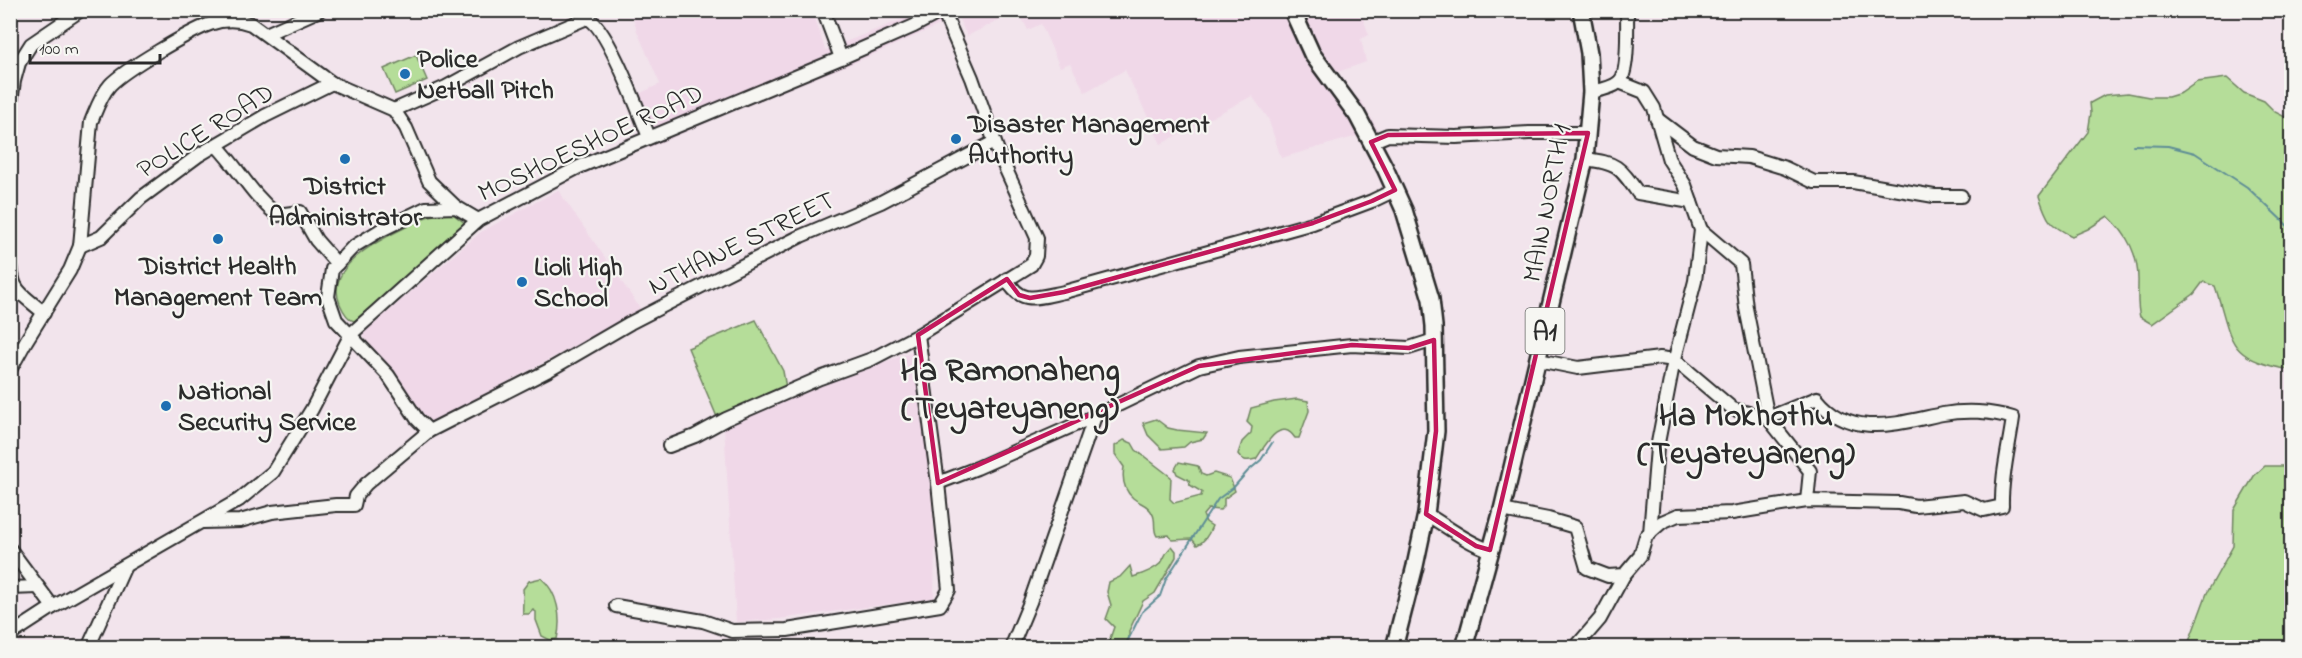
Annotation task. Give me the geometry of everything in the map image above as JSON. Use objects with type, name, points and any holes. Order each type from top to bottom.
[{"type":"main road","points":[[1292,10],[1312,54],[1357,115],[1395,190],[1404,210],[1428,291],[1434,340],[1436,431],[1426,513],[1394,648]]},
{"type":"main road","name":"MAIN NORTH 1","points":[[1464,648],[1502,510],[1585,159],[1591,92],[1589,52],[1581,10]]},
{"type":"street","points":[[10,110],[19,63],[31,44],[81,10]]},
{"type":"street","points":[[266,34],[320,10]]},
{"type":"street","points":[[823,10],[841,58]]},
{"type":"street","points":[[1591,92],[1607,88],[1622,78],[1627,10]]},
{"type":"street","points":[[669,446],[799,387],[872,359],[918,335],[1031,265],[1036,256],[1037,247],[1030,220],[994,142],[976,88],[944,11]]},
{"type":"street","name":"MOSHOESHOE ROAD","points":[[10,635],[53,607],[239,500],[273,472],[312,409],[351,334],[478,220],[579,167],[841,58],[944,11]]},
{"type":"street","points":[[478,220],[456,207],[429,181],[406,128],[394,110],[446,87],[519,47],[587,18],[594,21],[601,31],[632,93],[649,137]]},
{"type":"street","name":"POLICE ROAD","points":[[10,370],[70,270],[80,246],[91,122],[110,85],[127,72],[210,24],[237,19],[251,24],[266,34],[332,83],[394,110]]},
{"type":"street","points":[[1619,82],[1644,92],[1654,108],[1669,160],[1685,185],[1701,230],[1695,281],[1672,369],[1657,448],[1650,532]]},
{"type":"street","name":"POLICE ROAD","points":[[80,246],[100,237],[141,198],[199,155],[265,116],[332,83]]},
{"type":"street","points":[[1656,118],[1693,146],[1716,155],[1749,157],[1785,168],[1814,182],[1853,182],[1934,196],[1961,196]]},
{"type":"street","points":[[1371,142],[1388,135],[1445,137],[1588,133]]},
{"type":"street","name":"NTHANE STREET","points":[[202,522],[240,521],[272,512],[354,505],[356,496],[366,484],[429,431],[549,370],[630,323],[698,288],[801,236],[881,201],[994,142]]},
{"type":"street","points":[[217,146],[233,163],[244,183],[277,215],[300,212],[316,240],[337,264]]},
{"type":"street","points":[[1585,159],[1612,162],[1625,174],[1638,193],[1691,202]]},
{"type":"street","points":[[1007,279],[1012,289],[1019,295],[1030,298],[1064,292],[1313,224],[1395,190]]},
{"type":"street","points":[[429,431],[417,419],[388,375],[336,320],[328,297],[332,269],[353,247],[426,208],[456,207]]},
{"type":"street","points":[[1701,230],[1741,264],[1746,308],[1768,418],[1810,471],[1807,501]]},
{"type":"street","points":[[10,250],[11,276],[15,289],[44,313]]},
{"type":"street","points":[[616,606],[703,621],[732,631],[787,630],[940,605],[949,590],[938,483],[918,335]]},
{"type":"street","points":[[938,483],[1095,416],[1199,366],[1239,357],[1352,345],[1409,348],[1434,340]]},
{"type":"street","points":[[1538,360],[1578,368],[1659,358],[1675,360],[1733,409],[1768,418],[1817,398],[1827,411],[1847,421],[1879,427],[1913,422],[1945,413],[1974,412],[2013,418],[2002,486],[2002,506],[1984,510],[1964,501],[1917,506],[1807,501],[1732,513],[1678,515],[1662,522],[1646,536],[1640,556],[1624,575],[1600,620],[1575,648]]},
{"type":"street","points":[[1011,648],[1030,602],[1095,416]]},
{"type":"street","points":[[1502,510],[1575,527],[1587,568],[1608,576],[1624,575]]},
{"type":"street","points":[[1426,513],[1476,546],[1490,550]]},
{"type":"street","points":[[10,549],[53,607]]},
{"type":"street","points":[[88,648],[125,566]]},
{"type":"street","points":[[10,588],[38,587]]},
{"type":"highlighted area","points":[[1588,133],[1490,550],[1476,546],[1426,514],[1436,431],[1434,340],[1409,348],[1352,345],[1199,366],[938,483],[918,335],[1007,279],[1019,295],[1030,298],[1064,292],[1313,223],[1372,201],[1395,190],[1371,142],[1388,135]]},
{"type":"shaded area","points":[[1360,10],[1369,35],[1361,39],[1366,62],[1335,73],[1346,90],[1362,102],[1378,130],[1281,158],[1268,118],[1252,96],[1161,144],[1125,70],[1085,92],[1070,63],[1060,67],[1041,24],[1028,30],[1018,11],[967,36],[958,17],[648,148],[626,100],[660,84],[637,31],[631,11],[813,11],[825,50],[923,11]]},
{"type":"shaded area","name":"Lioli High School","points":[[558,190],[640,308],[634,314],[429,424],[362,334],[481,232]]},
{"type":"shaded area","points":[[914,352],[921,384],[935,538],[934,598],[779,619],[736,622],[724,427],[832,379]]},
{"type":"green space","name":"Police Netball Pitch","points":[[416,55],[427,80],[395,94],[384,69]]},
{"type":"green space","points":[[2227,78],[2244,93],[2264,101],[2275,112],[2291,120],[2291,370],[2254,360],[2243,353],[2230,334],[2215,286],[2203,282],[2194,294],[2152,324],[2140,317],[2137,264],[2127,238],[2108,216],[2072,236],[2050,221],[2039,196],[2088,132],[2090,103],[2105,95],[2128,93],[2149,97],[2168,97],[2181,93],[2197,82]]},
{"type":"green space","points":[[453,214],[466,224],[402,282],[354,321],[347,317],[340,304],[337,291],[339,278],[356,257],[380,240],[420,220],[435,215]]},
{"type":"green space","points":[[756,320],[783,371],[786,388],[717,417],[688,348]]},
{"type":"green space","points":[[1297,399],[1308,401],[1309,411],[1299,438],[1295,438],[1284,430],[1278,432],[1268,441],[1256,459],[1244,460],[1238,454],[1242,442],[1251,433],[1252,427],[1247,422],[1251,408]]},
{"type":"green space","points":[[1156,419],[1168,428],[1207,433],[1203,439],[1190,442],[1184,447],[1162,449],[1148,435],[1143,423]]},
{"type":"green space","points":[[1124,440],[1132,443],[1136,450],[1171,477],[1170,499],[1174,503],[1201,496],[1202,492],[1190,485],[1189,480],[1177,474],[1175,469],[1179,462],[1198,466],[1201,474],[1206,476],[1214,473],[1230,478],[1235,491],[1224,499],[1224,506],[1220,510],[1208,509],[1203,515],[1206,522],[1212,526],[1202,542],[1197,545],[1192,539],[1172,540],[1169,535],[1157,536],[1150,510],[1133,498],[1126,488],[1124,467],[1115,454],[1115,446]]},
{"type":"green space","points":[[2265,466],[2283,466],[2288,478],[2291,519],[2291,647],[2187,647],[2207,593],[2233,546],[2234,510],[2254,476]]},
{"type":"green space","points":[[1172,546],[1176,551],[1176,557],[1155,593],[1143,601],[1124,647],[1107,647],[1114,627],[1106,619],[1111,605],[1107,592],[1109,582],[1120,577],[1130,566],[1133,577],[1152,570],[1161,563]]},
{"type":"green space","points":[[541,578],[555,598],[559,614],[557,639],[550,640],[542,636],[536,620],[536,612],[533,610],[529,614],[523,614],[523,589],[529,581]]},
{"type":"waterway","points":[[2133,145],[2168,146],[2195,153],[2247,187],[2292,230]]},
{"type":"waterway","points":[[1124,648],[1142,612],[1160,596],[1166,579],[1218,499],[1233,488],[1261,460],[1272,443]]},
{"type":"place","name":"Police Netball Pitch","points":[[405,74]]},
{"type":"place","name":"Disaster Management Authority","points":[[956,139]]},
{"type":"place","name":"District Administrator","points":[[345,159]]},
{"type":"place","name":"District Health Management Team","points":[[218,239]]},
{"type":"place","name":"Lioli High School","points":[[522,282]]},
{"type":"place","name":"National Security Service","points":[[166,406]]},
{"type":"district","name":"Ha Ramonaheng (Teyateyaneng)","points":[[1010,387]]},
{"type":"district","name":"Ha Mokhothu (Teyateyaneng)","points":[[1746,432]]}]
